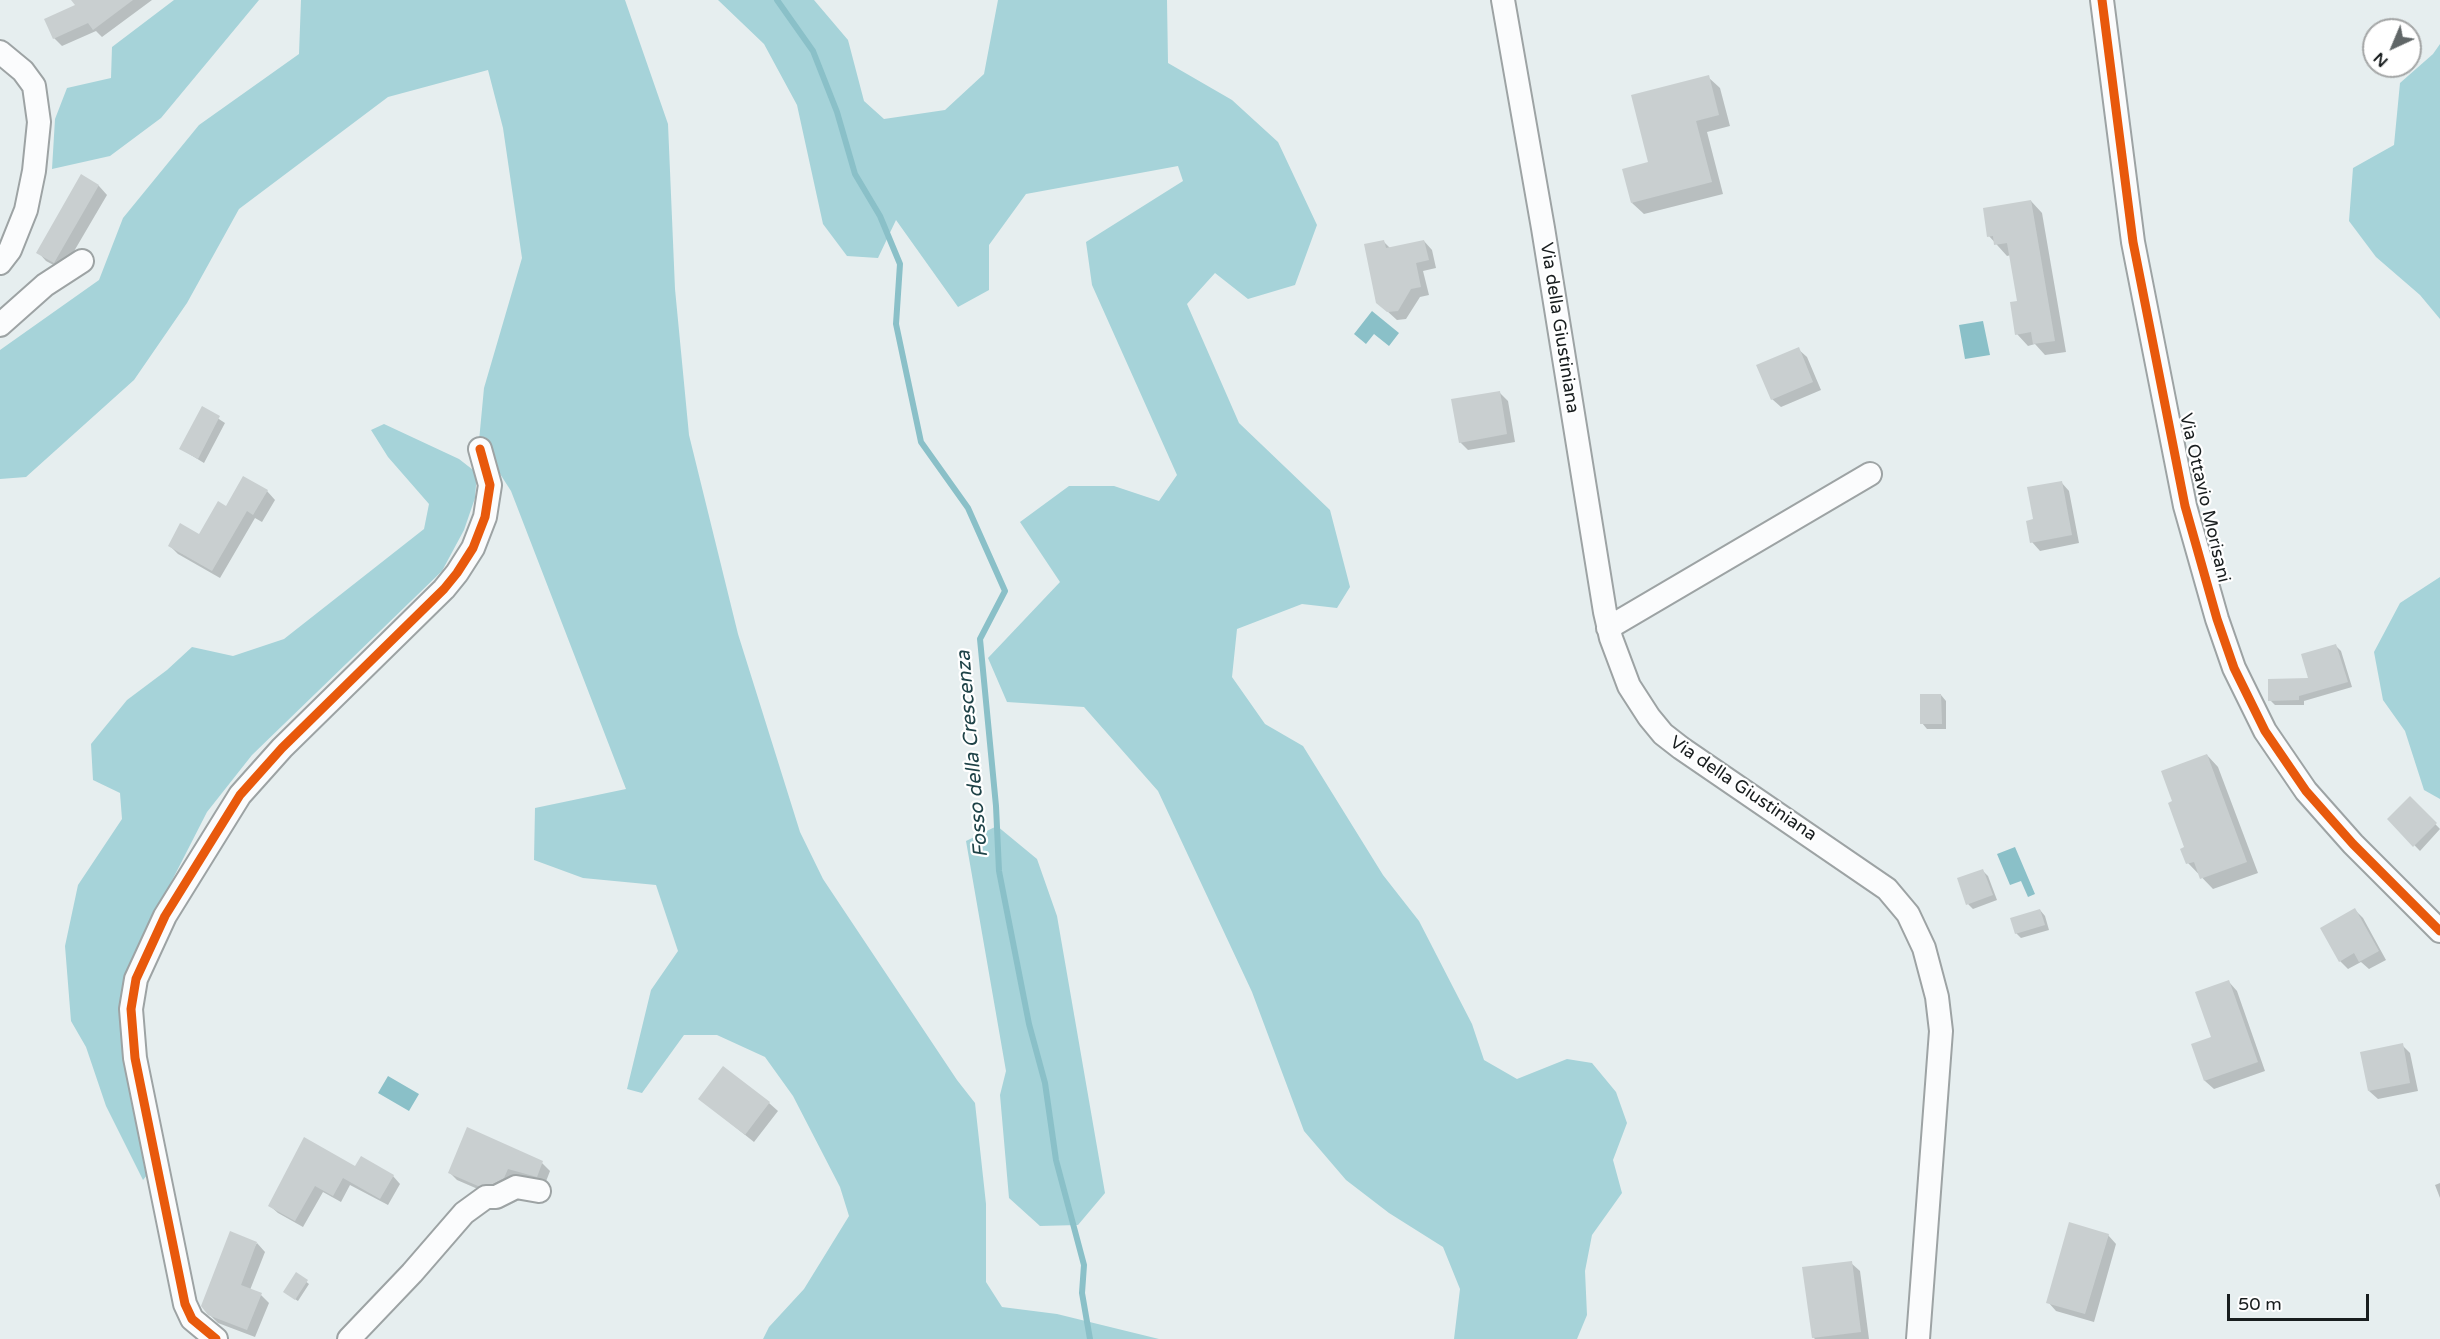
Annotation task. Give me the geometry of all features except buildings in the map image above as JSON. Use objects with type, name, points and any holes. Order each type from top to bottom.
[{"type":"street","name":"Via della Giustiniana","points":[[1503,0],[1543,228],[1608,628],[1629,686],[1637,702],[1663,734],[1875,879],[1898,900],[1917,929],[1934,981],[1941,1031],[1918,1339]]},
{"type":"street","name":"Via Ottavio Morisani","points":[[2102,0],[2139,276],[2186,506],[2217,619],[2231,658],[2249,701],[2265,731],[2306,791],[2353,844],[2440,931]]},
{"type":"street","points":[[0,52],[22,71],[34,86],[39,122],[34,171],[26,210],[10,250],[0,263]]},
{"type":"street","points":[[0,325],[45,285],[82,261]]},
{"type":"street","points":[[216,1339],[191,1331],[184,1305],[135,1058],[131,1009],[136,980],[165,916],[240,795],[282,748],[457,573],[473,548],[485,517],[490,485],[480,449]]},
{"type":"street","points":[[1608,628],[1870,474]]},
{"type":"street","points":[[349,1339],[464,1213],[486,1197],[496,1197],[516,1187],[539,1191]]},
{"type":"shaded area","points":[[174,0],[259,0],[161,118],[110,156],[52,169],[55,119],[67,88],[111,78],[112,47]]},
{"type":"shaded area","points":[[301,0],[625,0],[668,124],[675,289],[689,435],[738,634],[800,832],[823,879],[957,1080],[975,1103],[986,1204],[986,1282],[1002,1307],[1057,1314],[1159,1339],[763,1339],[769,1327],[804,1289],[849,1216],[840,1187],[793,1096],[765,1057],[717,1035],[684,1035],[642,1093],[627,1089],[651,990],[678,951],[656,885],[583,878],[534,860],[535,808],[626,789],[511,491],[479,441],[484,388],[522,258],[503,128],[488,70],[388,97],[239,209],[187,303],[134,380],[26,477],[0,479],[0,350],[99,280],[123,218],[199,125],[299,54]]},
{"type":"shaded area","points":[[718,0],[814,0],[848,40],[864,101],[884,119],[945,110],[984,74],[998,0],[1167,0],[1168,63],[1232,100],[1278,142],[1317,225],[1295,285],[1248,299],[1215,273],[1187,304],[1239,423],[1330,510],[1350,587],[1337,608],[1302,604],[1237,629],[1232,677],[1265,724],[1303,746],[1383,875],[1419,921],[1472,1024],[1484,1060],[1517,1079],[1567,1059],[1592,1063],[1616,1092],[1627,1123],[1613,1160],[1622,1193],[1592,1235],[1585,1271],[1587,1315],[1577,1339],[1454,1339],[1460,1289],[1443,1247],[1389,1213],[1346,1180],[1304,1131],[1252,992],[1158,791],[1084,707],[1007,702],[988,658],[1060,582],[1020,522],[1069,486],[1114,486],[1159,501],[1177,475],[1092,285],[1086,242],[1183,181],[1178,166],[1026,194],[989,245],[989,290],[958,307],[896,220],[878,258],[847,256],[823,224],[797,105],[764,44]]},
{"type":"shaded area","points":[[2440,44],[2440,319],[2420,295],[2376,257],[2349,221],[2353,168],[2394,145],[2400,83],[2406,78],[2422,78],[2422,64]]},
{"type":"shaded area","points":[[1372,311],[1399,333],[1389,346],[1374,334],[1366,344],[1354,334]]},
{"type":"shaded area","points":[[1983,321],[1990,355],[1965,359],[1959,325]]},
{"type":"shaded area","points":[[384,424],[459,459],[477,473],[475,498],[464,530],[442,571],[252,755],[207,812],[138,947],[122,1003],[152,1169],[143,1180],[106,1106],[86,1047],[71,1021],[65,946],[78,885],[122,819],[120,793],[93,780],[91,744],[127,700],[167,670],[192,647],[233,656],[284,639],[424,529],[429,504],[388,457],[371,430]]},
{"type":"shaded area","points":[[2440,577],[2440,799],[2424,790],[2405,731],[2383,700],[2374,652],[2400,603]]},
{"type":"shaded area","points":[[997,826],[1037,859],[1057,916],[1105,1193],[1078,1225],[1040,1226],[1009,1198],[1000,1095],[1006,1071],[966,841]]},
{"type":"shaded area","points":[[2015,847],[2035,894],[2028,897],[2021,881],[2010,885],[1997,854]]},
{"type":"shaded area","points":[[388,1076],[419,1094],[409,1111],[378,1093]]},
{"type":"waterway","name":"Fosso della Crescenza","points":[[777,0],[813,51],[837,112],[855,174],[880,216],[900,264],[896,324],[921,442],[968,508],[1005,591],[980,639],[996,806],[999,871],[1029,1024],[1045,1083],[1056,1160],[1084,1265],[1082,1293],[1090,1339]]},
{"type":"cycle path","points":[[2102,0],[2133,242],[2185,506],[2217,619],[2234,668],[2265,731],[2306,791],[2353,844],[2440,931]]},
{"type":"cycle path","points":[[216,1339],[192,1319],[185,1304],[135,1058],[131,1009],[136,979],[165,916],[240,795],[282,748],[444,589],[457,573],[473,548],[485,517],[490,485],[480,449]]}]
